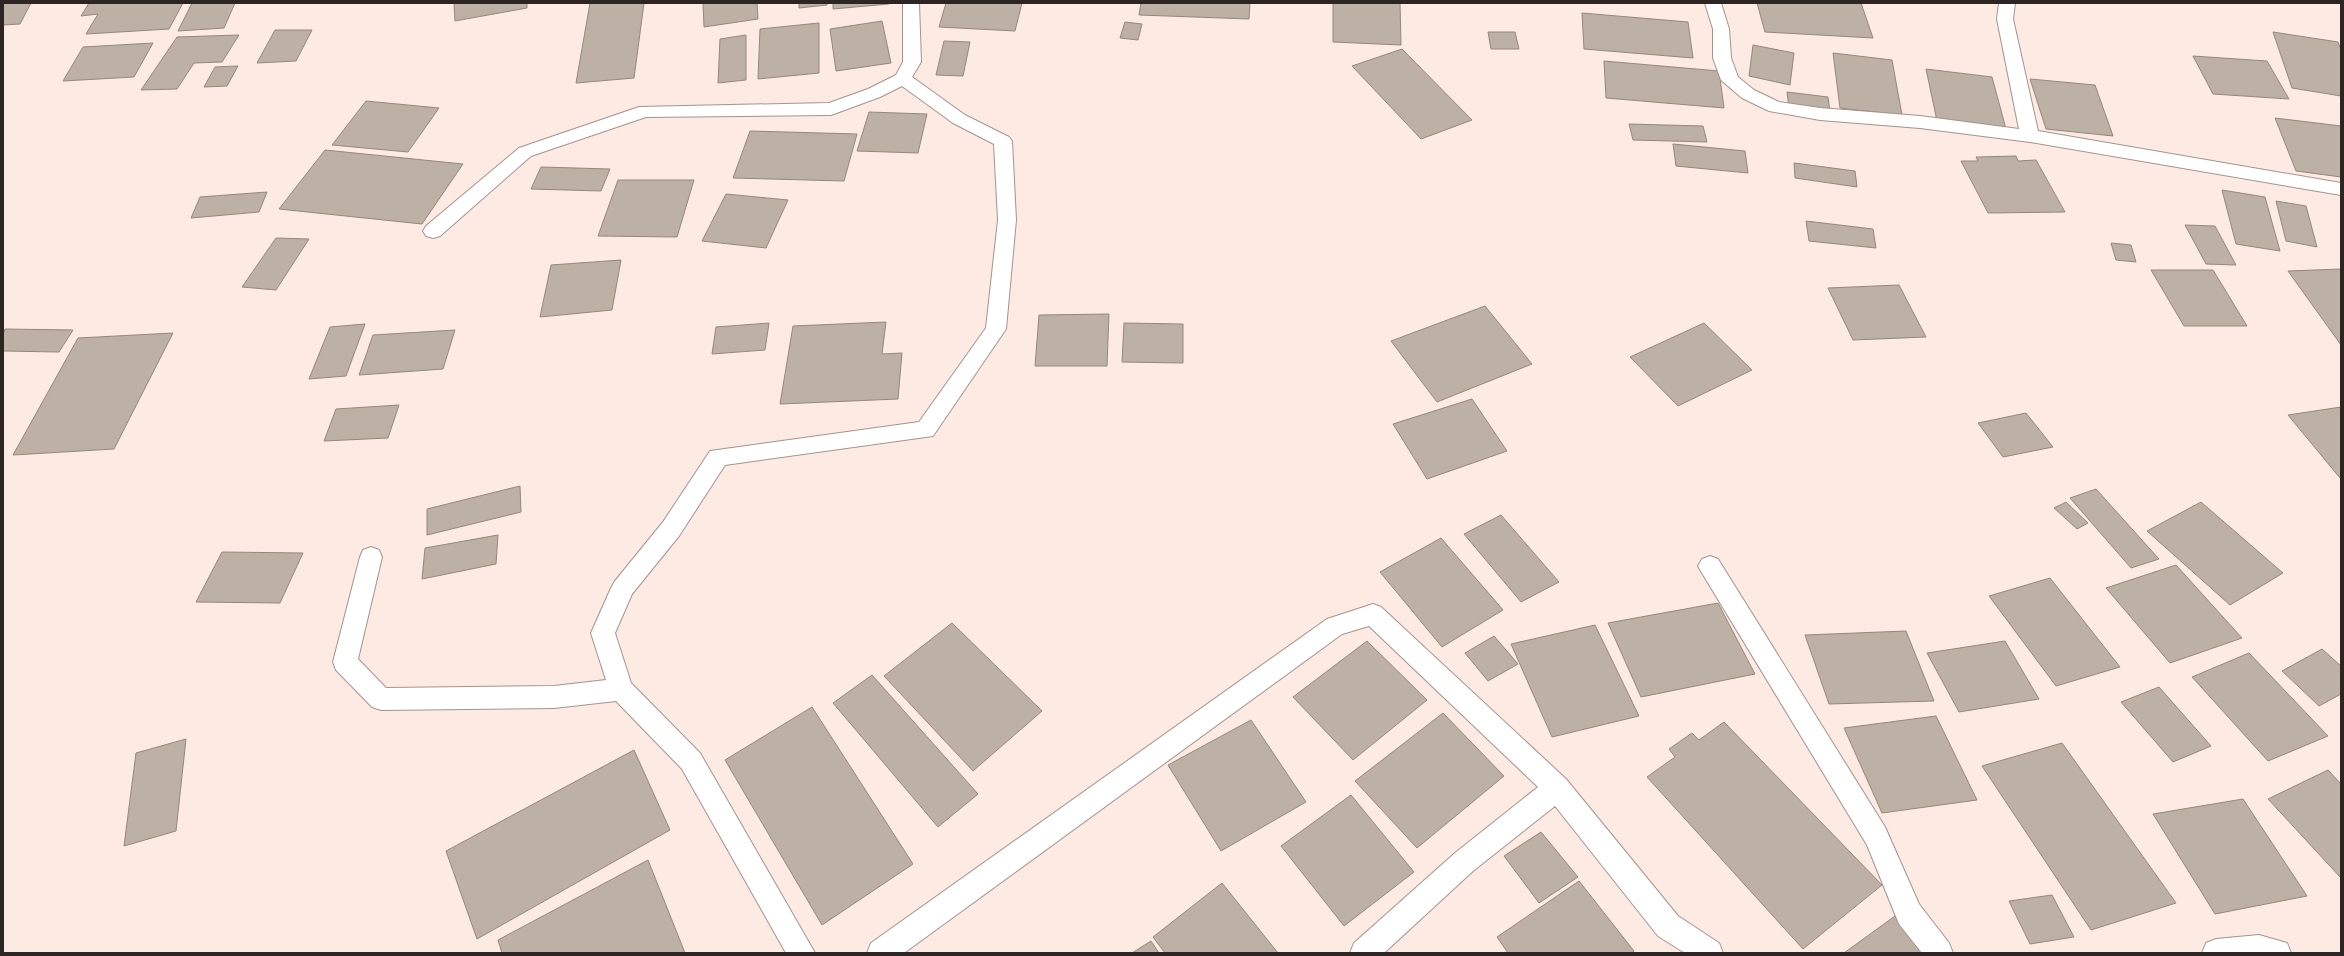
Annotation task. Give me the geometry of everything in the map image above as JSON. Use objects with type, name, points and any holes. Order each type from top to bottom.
[{"type":"street","points":[[433,231],[525,152],[645,111],[831,109],[903,79],[912,62],[911,3]]},
{"type":"street","points":[[1713,3],[1721,29],[1722,58],[1730,80],[1748,94],[1775,106],[1820,114],[1920,122],[2030,136],[2341,190]]},
{"type":"street","points":[[2007,3],[2005,19],[2030,136]]},
{"type":"street","points":[[801,953],[691,761],[620,689],[603,633],[623,588],[672,529],[718,457],[925,430],[996,330],[1007,220],[1003,140],[959,119],[903,79]]},
{"type":"street","points":[[371,557],[345,662],[381,699],[554,697],[620,689]]},
{"type":"street","points":[[1710,566],[1876,836],[1910,914],[1938,953]]},
{"type":"street","points":[[880,953],[1335,626],[1373,614],[1557,788],[1668,926],[1709,953]]},
{"type":"street","points":[[1364,953],[1464,862],[1557,788]]},
{"type":"street","points":[[2216,953],[2259,950],[2277,953]]},
{"type":"building","points":[[3,3],[31,3],[20,24],[3,25]]},
{"type":"building","points":[[89,3],[183,3],[169,29],[86,34],[98,14],[81,16]]},
{"type":"building","points":[[192,3],[235,3],[224,28],[178,31]]},
{"type":"building","points":[[454,3],[527,3],[527,8],[455,21]]},
{"type":"building","points":[[590,3],[644,3],[634,78],[576,83]]},
{"type":"building","points":[[703,3],[757,3],[758,19],[704,27]]},
{"type":"building","points":[[799,3],[827,3],[827,5],[799,8]]},
{"type":"building","points":[[833,3],[889,3],[889,4],[833,9]]},
{"type":"building","points":[[946,3],[1022,3],[1015,31],[939,27]]},
{"type":"building","points":[[1141,3],[1250,3],[1249,19],[1139,15]]},
{"type":"building","points":[[1333,3],[1400,3],[1401,45],[1333,42]]},
{"type":"building","points":[[1757,3],[1861,3],[1873,38],[1765,32]]},
{"type":"building","points":[[1582,13],[1688,22],[1693,58],[1584,49]]},
{"type":"building","points":[[882,21],[891,63],[836,71],[830,29]]},
{"type":"building","points":[[1125,22],[1142,24],[1138,40],[1120,38]]},
{"type":"building","points":[[819,23],[819,73],[758,79],[760,29]]},
{"type":"building","points":[[275,30],[312,30],[296,61],[257,63]]},
{"type":"building","points":[[1488,32],[1515,32],[1519,49],[1491,49]]},
{"type":"building","points":[[2273,32],[2338,42],[2341,50],[2341,96],[2292,88]]},
{"type":"building","points":[[239,35],[222,62],[194,63],[177,89],[141,90],[177,37]]},
{"type":"building","points":[[746,35],[746,80],[718,83],[720,39]]},
{"type":"building","points":[[944,41],[970,42],[963,76],[936,75]]},
{"type":"building","points":[[153,43],[134,77],[63,81],[83,47]]},
{"type":"building","points":[[1753,45],[1794,53],[1790,85],[1749,76]]},
{"type":"building","points":[[1402,49],[1472,120],[1421,139],[1352,66]]},
{"type":"building","points":[[1833,53],[1892,60],[1902,115],[1840,108]]},
{"type":"building","points":[[2193,56],[2267,61],[2289,99],[2213,94]]},
{"type":"building","points":[[1604,61],[1719,71],[1724,108],[1606,98]]},
{"type":"building","points":[[238,66],[227,86],[204,87],[215,67]]},
{"type":"building","points":[[1926,69],[1992,77],[2006,129],[1937,121]]},
{"type":"building","points":[[2030,79],[2095,85],[2113,136],[2046,129]]},
{"type":"building","points":[[1787,92],[1828,97],[1830,112],[1789,108]]},
{"type":"building","points":[[366,101],[439,108],[408,152],[332,145]]},
{"type":"building","points":[[869,112],[927,114],[918,153],[857,151]]},
{"type":"building","points":[[2275,118],[2341,126],[2341,177],[2296,171]]},
{"type":"building","points":[[1629,124],[1703,126],[1707,142],[1633,140]]},
{"type":"building","points":[[750,131],[857,134],[844,181],[733,178]]},
{"type":"building","points":[[1673,144],[1745,151],[1748,173],[1676,166]]},
{"type":"building","points":[[325,150],[463,164],[422,224],[279,209]]},
{"type":"building","points":[[2016,156],[2018,161],[2036,160],[2065,212],[1988,213],[1961,161],[1978,161],[1976,157]]},
{"type":"building","points":[[1794,163],[1855,171],[1857,187],[1795,178]]},
{"type":"building","points":[[541,167],[610,169],[601,191],[531,189]]},
{"type":"building","points":[[618,180],[694,180],[677,237],[598,236]]},
{"type":"building","points":[[2222,190],[2265,197],[2280,251],[2236,244]]},
{"type":"building","points":[[267,192],[259,212],[191,218],[200,197]]},
{"type":"building","points":[[726,194],[788,200],[766,248],[702,241]]},
{"type":"building","points":[[2276,201],[2306,206],[2317,247],[2286,241]]},
{"type":"building","points":[[1806,221],[1873,229],[1876,248],[1809,241]]},
{"type":"building","points":[[2185,225],[2215,226],[2236,265],[2206,264]]},
{"type":"building","points":[[276,238],[309,239],[276,290],[242,287]]},
{"type":"building","points":[[2111,243],[2131,245],[2136,262],[2116,260]]},
{"type":"building","points":[[621,260],[612,310],[540,317],[551,265]]},
{"type":"building","points":[[2341,269],[2341,345],[2288,271]]},
{"type":"building","points":[[2151,270],[2213,270],[2247,326],[2184,326]]},
{"type":"building","points":[[1899,285],[1926,337],[1853,340],[1828,288]]},
{"type":"building","points":[[1485,306],[1532,364],[1437,402],[1391,341]]},
{"type":"building","points":[[1109,314],[1107,366],[1035,366],[1039,315]]},
{"type":"building","points":[[886,322],[882,354],[902,353],[898,399],[780,404],[793,326]]},
{"type":"building","points":[[769,323],[765,350],[712,354],[716,327]]},
{"type":"building","points":[[1124,323],[1183,324],[1183,363],[1122,362]]},
{"type":"building","points":[[1704,323],[1752,370],[1678,406],[1630,357]]},
{"type":"building","points":[[365,324],[346,376],[309,379],[330,327]]},
{"type":"building","points":[[5,329],[73,330],[59,352],[3,351],[3,333]]},
{"type":"building","points":[[455,330],[443,369],[359,375],[373,335]]},
{"type":"building","points":[[173,333],[114,449],[13,455],[78,338]]},
{"type":"building","points":[[1472,399],[1507,451],[1427,479],[1393,424]]},
{"type":"building","points":[[399,405],[388,438],[324,441],[336,409]]},
{"type":"building","points":[[2341,407],[2341,478],[2340,478],[2288,415]]},
{"type":"building","points":[[2026,413],[2053,447],[2003,457],[1978,423]]},
{"type":"building","points":[[520,486],[521,512],[427,535],[427,509]]},
{"type":"building","points":[[2096,489],[2159,559],[2131,568],[2070,498]]},
{"type":"building","points":[[2066,502],[2088,523],[2077,529],[2054,508]]},
{"type":"building","points":[[2201,502],[2283,573],[2230,605],[2147,531]]},
{"type":"building","points":[[1501,515],[1559,582],[1521,602],[1464,534]]},
{"type":"building","points":[[498,535],[496,564],[422,579],[425,548]]},
{"type":"building","points":[[1441,538],[1503,610],[1442,647],[1380,572]]},
{"type":"building","points":[[222,552],[303,553],[280,603],[196,602]]},
{"type":"building","points":[[2176,565],[2242,638],[2170,663],[2106,588]]},
{"type":"building","points":[[2050,578],[2120,667],[2056,686],[1989,596]]},
{"type":"building","points":[[1718,603],[1755,674],[1641,697],[1608,623]]},
{"type":"building","points":[[952,623],[1042,711],[973,771],[884,676]]},
{"type":"building","points":[[1595,625],[1639,716],[1552,737],[1511,644]]},
{"type":"building","points":[[1906,631],[1934,701],[1829,704],[1805,635]]},
{"type":"building","points":[[1494,636],[1518,664],[1488,681],[1465,653]]},
{"type":"building","points":[[1367,641],[1427,700],[1353,760],[1293,697]]},
{"type":"building","points":[[2005,641],[2039,699],[1959,712],[1927,653]]},
{"type":"building","points":[[2322,649],[2341,666],[2341,694],[2319,706],[2282,671]]},
{"type":"building","points":[[2249,653],[2328,736],[2268,761],[2192,677]]},
{"type":"building","points":[[872,675],[978,794],[938,827],[833,703]]},
{"type":"building","points":[[2159,687],[2211,746],[2173,762],[2121,702]]},
{"type":"building","points":[[812,707],[913,864],[822,925],[725,760]]},
{"type":"building","points":[[1443,713],[1504,776],[1417,848],[1355,781]]},
{"type":"building","points":[[1936,716],[1977,800],[1882,813],[1844,728]]},
{"type":"building","points":[[1251,720],[1306,802],[1221,851],[1168,765]]},
{"type":"building","points":[[1724,722],[1882,885],[1803,949],[1647,777],[1675,757],[1669,749],[1692,733],[1699,740]]},
{"type":"building","points":[[186,739],[176,831],[124,846],[136,753]]},
{"type":"building","points":[[2062,743],[2176,903],[2091,930],[1982,766]]},
{"type":"building","points":[[634,750],[670,830],[477,939],[446,851]]},
{"type":"building","points":[[2328,770],[2341,784],[2341,878],[2268,799]]},
{"type":"building","points":[[1351,795],[1414,872],[1344,926],[1281,846]]},
{"type":"building","points":[[2243,799],[2307,896],[2215,914],[2153,814]]},
{"type":"building","points":[[1541,832],[1578,877],[1539,903],[1504,856]]},
{"type":"building","points":[[648,860],[685,953],[502,953],[498,940]]},
{"type":"building","points":[[1579,881],[1634,951],[1631,953],[1508,953],[1497,937]]},
{"type":"building","points":[[1222,883],[1278,953],[1165,953],[1153,937]]},
{"type":"building","points":[[2052,895],[2074,937],[2030,944],[2009,901]]},
{"type":"building","points":[[1895,916],[1929,953],[1844,953]]},
{"type":"building","points":[[1151,941],[1159,953],[1132,953]]}]
